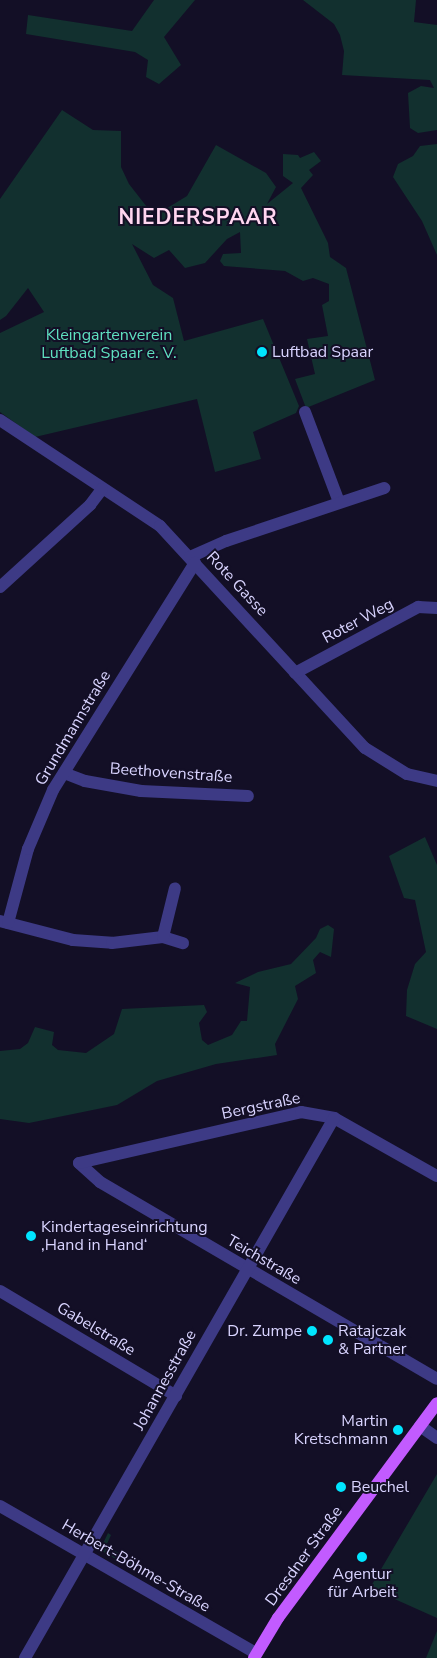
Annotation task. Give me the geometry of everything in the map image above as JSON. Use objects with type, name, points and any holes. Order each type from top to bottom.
[{"type":"main road","name":"Dresdner Straße","points":[[255,1656],[278,1618],[437,1403]]},
{"type":"street","points":[[305,412],[339,502]]},
{"type":"street","name":"Rote Gasse","points":[[0,420],[160,526],[295,673],[340,725],[376,758],[407,774],[437,781]]},
{"type":"street","points":[[192,560],[226,541],[384,488]]},
{"type":"street","points":[[0,587],[90,505],[102,489]]},
{"type":"street","name":"Grundmannstraße","points":[[4,922],[38,822],[64,773],[192,560]]},
{"type":"street","name":"Roter Weg","points":[[295,673],[418,607],[437,608]]},
{"type":"street","name":"Beethovenstraße","points":[[64,773],[85,781],[141,791],[248,796]]},
{"type":"street","points":[[163,937],[175,888]]},
{"type":"street","points":[[4,922],[96,942],[163,937],[183,943]]},
{"type":"street","name":"Bergstraße","points":[[79,1163],[302,1112],[334,1118],[437,1176]]},
{"type":"street","name":"Johannesstraße","points":[[25,1658],[334,1118]]},
{"type":"street","name":"Teichstraße","points":[[79,1163],[100,1182],[437,1379]]},
{"type":"street","name":"Gabelstraße","points":[[0,1292],[176,1396]]},
{"type":"street","points":[[420,1426],[437,1438]]},
{"type":"street","name":"Herbert-Böhme-Straße","points":[[0,1506],[255,1656]]},
{"type":"green space","points":[[154,0],[195,0],[164,37],[181,65],[159,84],[146,77],[148,60],[135,52],[26,34],[28,15],[132,31]]},
{"type":"green space","points":[[303,0],[416,0],[414,22],[437,25],[437,130],[418,133],[410,128],[408,93],[421,86],[434,88],[430,80],[342,75],[344,51],[340,35],[334,24]]},
{"type":"green space","name":"Kleingartenverein Luftbad Spaar e. V.","points":[[62,110],[93,130],[121,131],[121,167],[129,184],[154,216],[187,196],[216,145],[266,173],[276,187],[267,204],[293,183],[283,176],[283,154],[298,155],[300,158],[314,152],[321,161],[309,170],[313,175],[301,188],[328,243],[330,257],[346,268],[375,380],[306,408],[295,379],[315,374],[307,339],[328,336],[322,305],[329,301],[329,284],[313,278],[303,281],[285,271],[224,266],[220,261],[223,254],[241,253],[240,232],[227,239],[205,263],[185,268],[169,250],[154,258],[132,244],[153,285],[173,298],[184,341],[263,319],[299,406],[296,413],[253,432],[261,459],[215,472],[197,399],[35,437],[0,412],[0,333],[44,312],[28,288],[6,316],[0,320],[0,199]]},
{"type":"green space","points":[[437,144],[437,255],[422,221],[393,177],[398,164],[413,156],[420,146]]},
{"type":"green space","points":[[425,837],[437,865],[437,1029],[406,1016],[407,990],[415,964],[426,952],[415,900],[404,898],[389,856]]},
{"type":"green space","points":[[328,925],[334,929],[331,957],[320,952],[313,960],[316,973],[295,986],[298,999],[275,1044],[277,1055],[216,1064],[157,1081],[117,1105],[29,1123],[0,1119],[0,1051],[20,1049],[28,1043],[35,1027],[54,1032],[52,1045],[58,1050],[86,1053],[114,1034],[122,1009],[204,1005],[207,1012],[199,1023],[202,1040],[208,1045],[232,1035],[241,1021],[247,1021],[250,987],[235,983],[258,972],[291,964],[316,938],[320,929]]},
{"type":"green space","points":[[437,1474],[437,1618],[370,1588]]},
{"type":"green space","points":[[108,1533],[111,1535],[106,1546],[138,1564],[135,1570],[100,1550]]},
{"type":"green space","points":[[437,1631],[437,1658],[426,1658]]},
{"type":"place","name":"Luftbad Spaar","points":[[262,352]]},
{"type":"place","name":"Kindertageseinrichtung ‚Hand in Hand‘","points":[[31,1236]]},
{"type":"place","name":"Dr. Zumpe","points":[[312,1331]]},
{"type":"place","name":"Ratajczak & Partner","points":[[328,1340]]},
{"type":"place","name":"Martin Kretschmann","points":[[398,1430]]},
{"type":"place","name":"Beuchel","points":[[341,1487]]},
{"type":"place","name":"Agentur für Arbeit","points":[[362,1557]]},
{"type":"district","name":"NIEDERSPAAR","points":[[198,217]]}]
